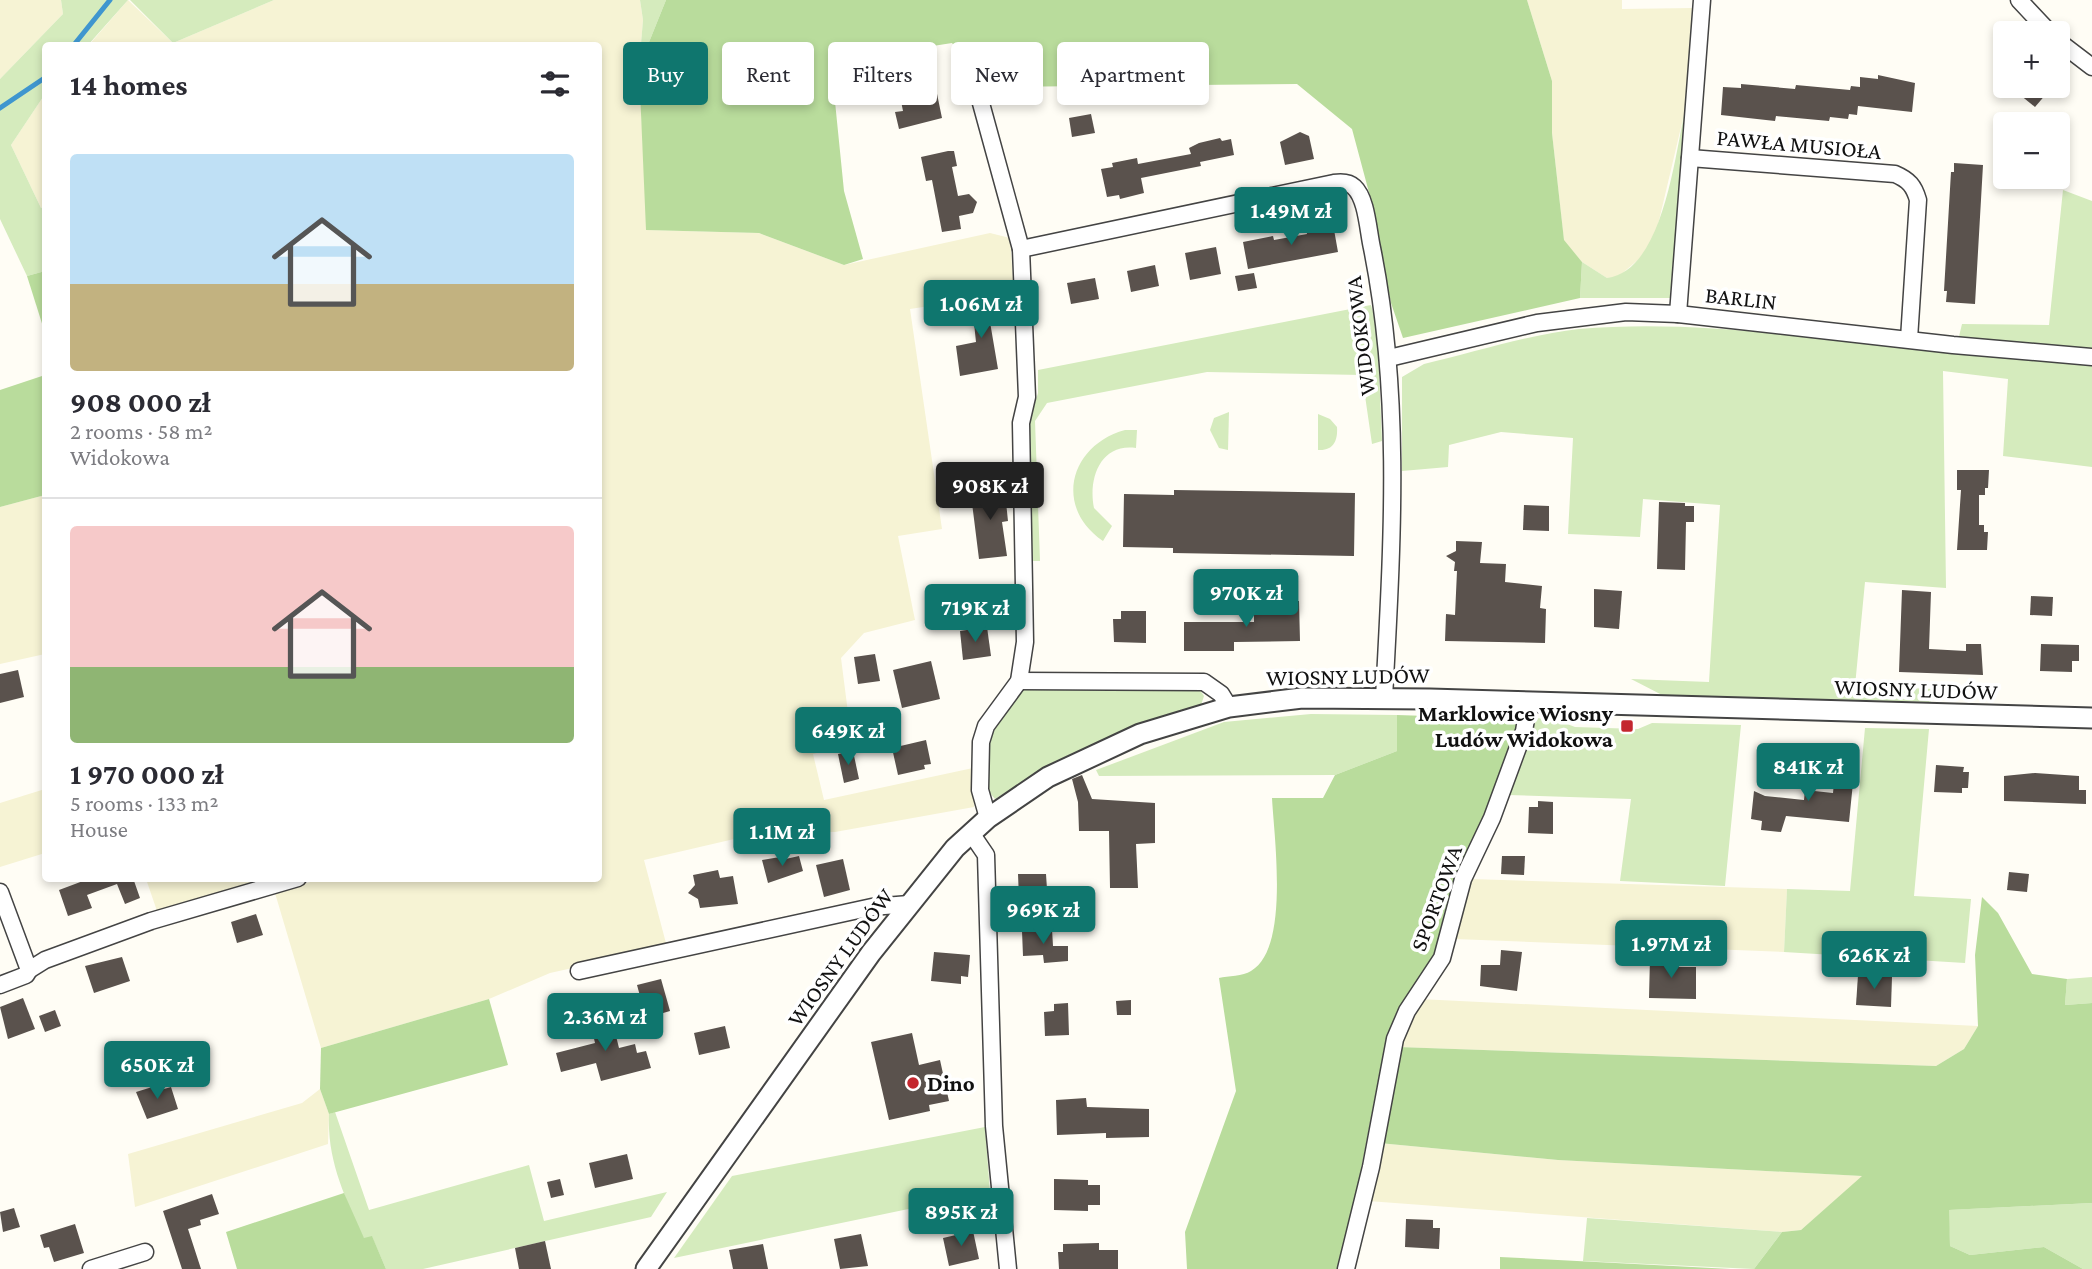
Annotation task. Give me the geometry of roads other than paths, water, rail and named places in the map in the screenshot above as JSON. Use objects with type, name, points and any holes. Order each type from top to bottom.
[{"type":"street","name":"PAWŁA MUSIOŁA","points":[[1678,314],[1702,0]]},
{"type":"street","points":[[2020,0],[2039,21]]},
{"type":"street","points":[[2070,50],[2092,67]]},
{"type":"street","points":[[981,105],[1021,249],[1027,397],[1021,423],[1025,642],[1019,681],[986,726],[981,742],[980,790],[988,818]]},
{"type":"street","name":"PAWŁA MUSIOŁA","points":[[1690,158],[1895,174],[1906,179],[1914,187],[1919,200],[1909,340]]},
{"type":"street","name":"WIDOKOWA","points":[[1021,249],[1344,182],[1354,186],[1360,196],[1384,308],[1389,358],[1394,459],[1384,698]]},
{"type":"street","name":"BARLIN","points":[[1389,358],[1473,336],[1580,315],[1626,312],[1678,314],[2092,357]]},
{"type":"street","points":[[1019,681],[1204,682],[1221,694],[1230,707]]},
{"type":"street","name":"WIOSNY LUDÓW","points":[[646,1269],[909,904],[971,833],[1048,776],[1153,730],[1230,707],[1302,698],[2092,718]]},
{"type":"street","name":"SPORTOWA","points":[[1346,1269],[1371,1167],[1395,1040],[1407,1011],[1442,958],[1463,879],[1492,818],[1524,731],[1529,702]]},
{"type":"street","points":[[971,833],[986,855],[994,1126],[1008,1269]]},
{"type":"street","points":[[0,985],[26,975],[45,960],[127,929],[285,882]]},
{"type":"street","points":[[0,892],[29,970]]},
{"type":"street","points":[[579,971],[872,907],[909,904]]},
{"type":"street","points":[[91,1269],[145,1252]]},
{"type":"waterway","points":[[76,42],[110,0]]},
{"type":"waterway","points":[[0,108],[42,80]]},
{"type":"place","name":"Marklowice Wiosny Ludów Widokowa","points":[[1627,726]]},
{"type":"place","name":"Dino","points":[[913,1083]]}]
